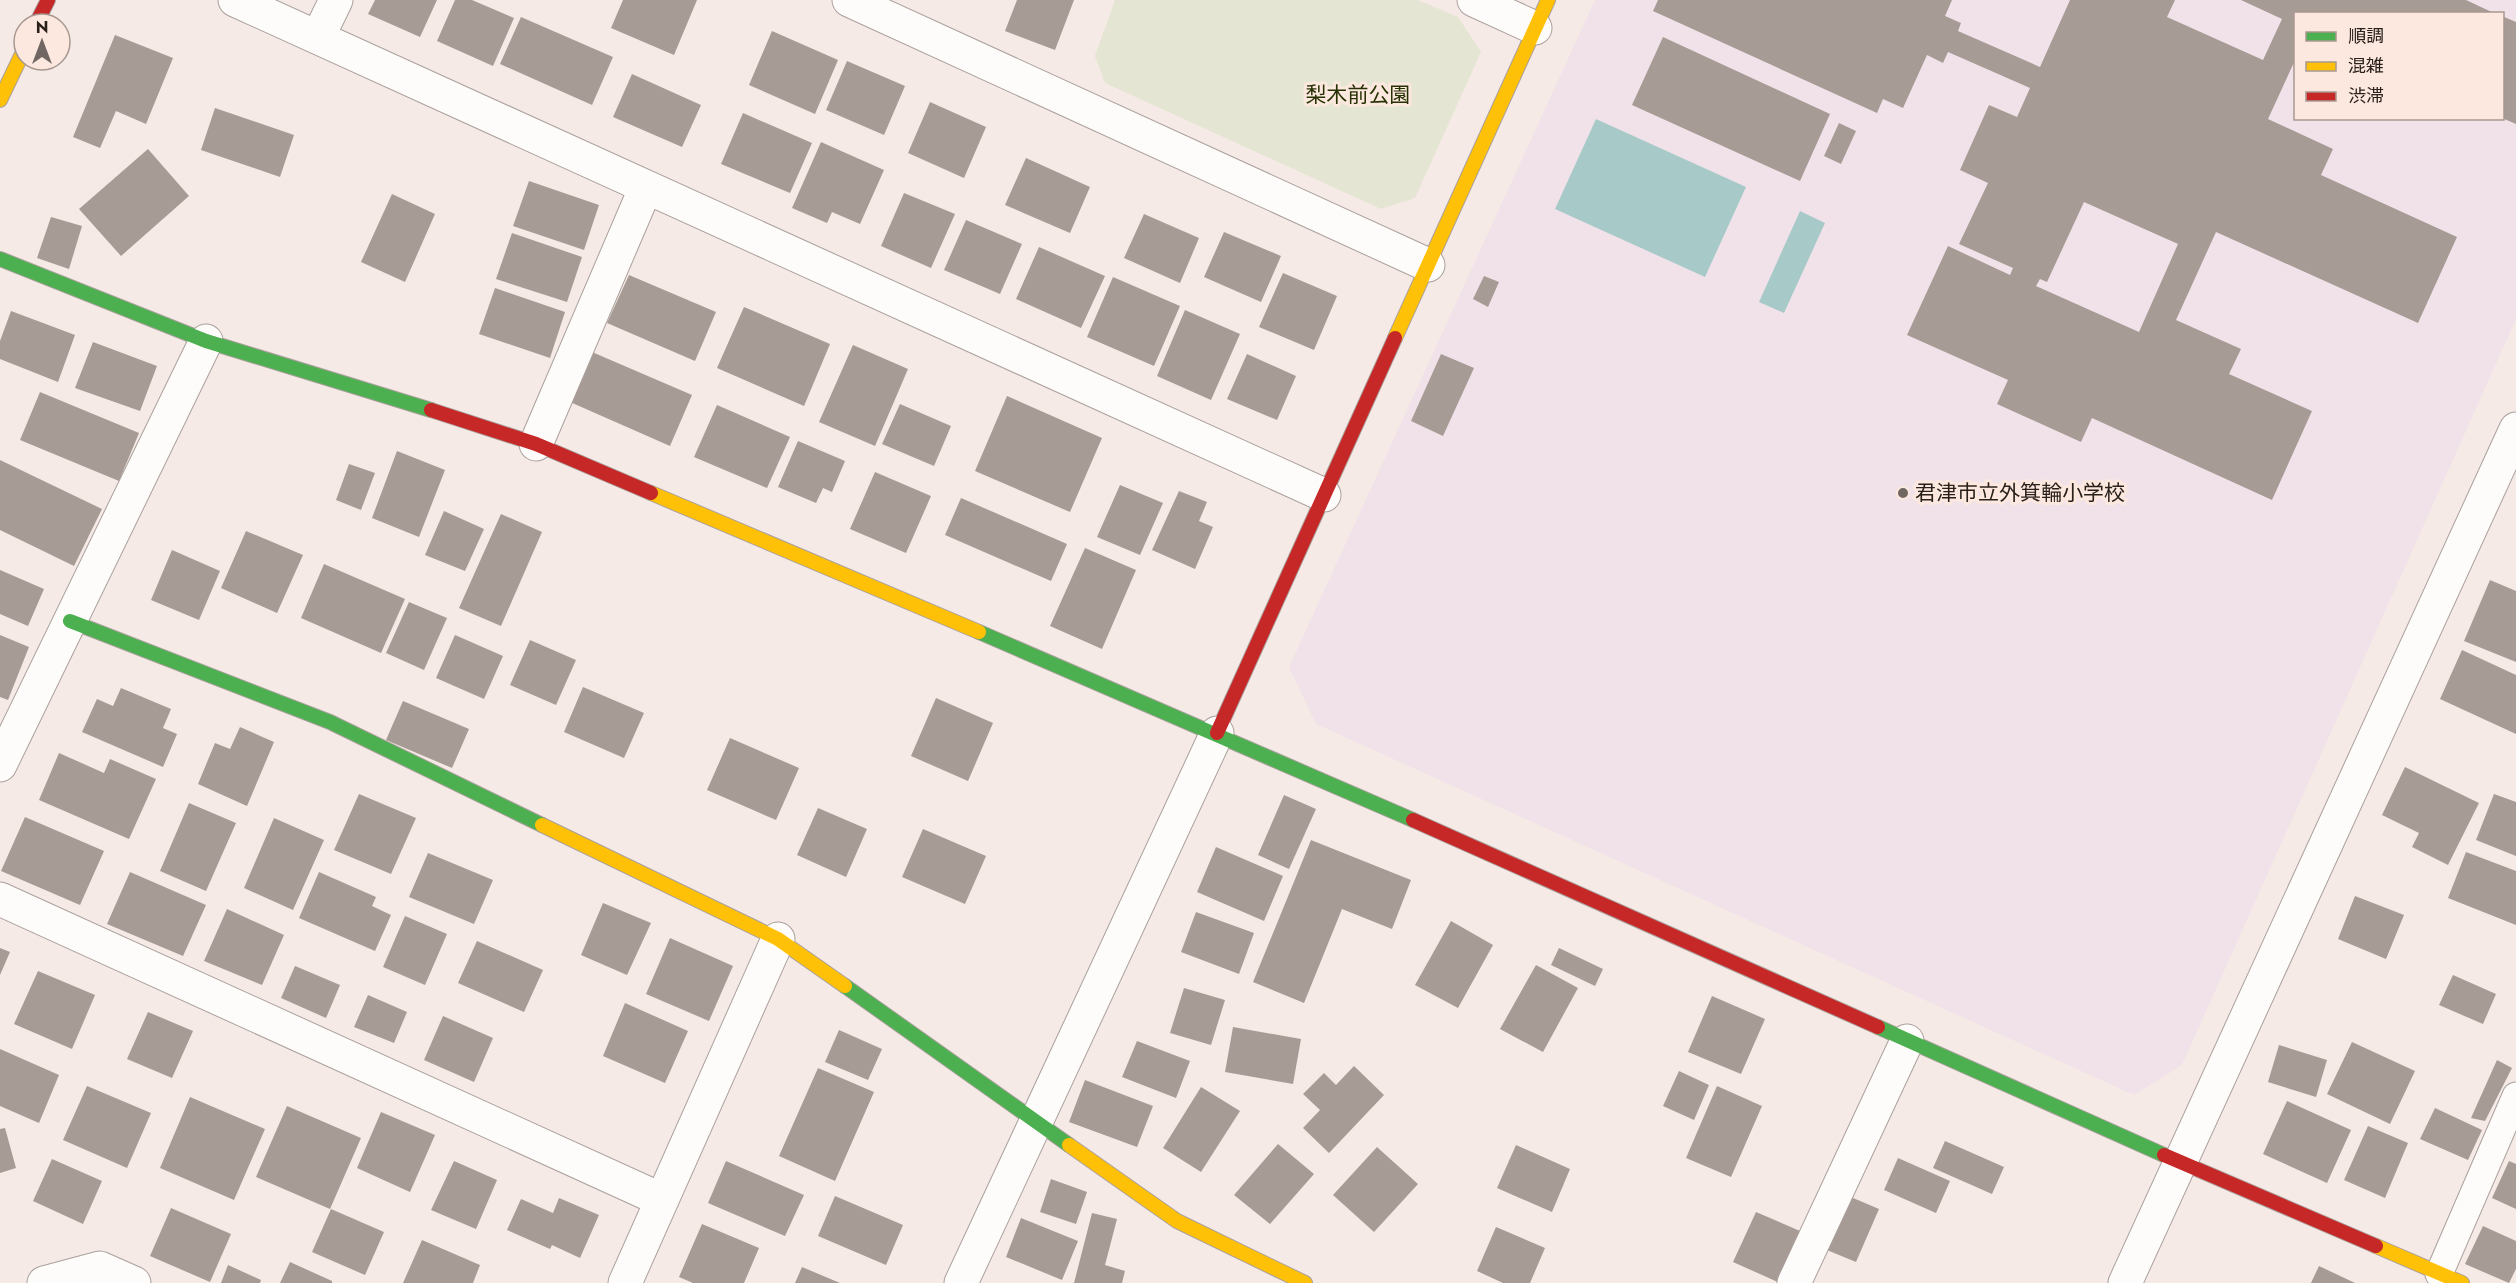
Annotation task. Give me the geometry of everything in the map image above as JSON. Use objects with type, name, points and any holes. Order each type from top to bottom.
[{"type":"street","points":[[236,0],[1324,495]]},
{"type":"street","points":[[318,37],[336,0]]},
{"type":"street","points":[[849,0],[1428,265]]},
{"type":"street","points":[[961,1283],[1216,733],[1541,14],[1474,0]]},
{"type":"street","points":[[0,100],[13,72]]},
{"type":"street","points":[[536,444],[646,187]]},
{"type":"street","points":[[0,259],[206,341],[314,372],[536,444],[1216,733],[2180,1162],[2450,1278]]},
{"type":"street","points":[[0,765],[206,341]]},
{"type":"street","points":[[2125,1283],[2516,429]]},
{"type":"street","points":[[70,621],[330,722],[778,939],[1177,1221],[1305,1283]]},
{"type":"street","points":[[0,899],[662,1200]]},
{"type":"street","points":[[625,1283],[778,939]]},
{"type":"street","points":[[1794,1283],[1907,1041]]},
{"type":"street","points":[[44,1283],[100,1268],[134,1283]]},
{"type":"lane","points":[[2450,1278],[2516,1096]]},
{"type":"shaded area","name":"君津市立外箕輪小学校","points":[[1595,0],[2516,0],[2516,319],[2182,1065],[2134,1095],[1316,724],[1289,667]]},
{"type":"green space","name":"梨木前公園","points":[[1115,0],[1418,0],[1458,17],[1481,52],[1415,198],[1381,209],[1105,83],[1095,56]]},
{"type":"water","points":[[1596,119],[1746,187],[1705,277],[1555,209]]},
{"type":"water","points":[[1800,211],[1825,223],[1784,313],[1759,302]]},
{"type":"building","points":[[375,0],[437,0],[420,37],[368,14]]},
{"type":"building","points":[[455,0],[472,0],[514,18],[493,66],[437,41]]},
{"type":"building","points":[[623,0],[697,0],[674,55],[611,28]]},
{"type":"building","points":[[1017,0],[1074,0],[1055,50],[1005,31]]},
{"type":"building","points":[[1658,0],[1952,0],[1945,16],[1961,23],[1958,31],[2040,67],[2070,0],[2175,0],[2167,17],[2263,60],[2282,19],[2241,0],[2466,0],[2492,12],[2294,12],[2294,62],[2268,119],[2333,149],[2321,175],[2457,237],[2418,323],[2216,232],[2176,320],[2241,349],[2229,374],[2312,411],[2272,500],[2092,418],[2081,442],[1997,404],[2008,380],[1907,335],[1948,246],[2010,275],[2013,268],[1959,244],[1988,183],[1960,170],[1989,105],[2017,117],[2030,88],[1948,52],[1943,63],[1927,55],[1903,108],[1883,99],[1877,113],[1653,11]],"holes":[[[2084,202],[2178,244],[2139,332],[2036,286],[2040,279],[2047,282]]]},
{"type":"building","points":[[521,17],[613,57],[592,105],[500,64]]},
{"type":"building","points":[[2504,17],[2516,22],[2516,124],[2504,119]]},
{"type":"building","points":[[772,31],[838,60],[815,114],[749,85]]},
{"type":"building","points":[[115,35],[173,58],[146,124],[116,111],[100,148],[73,137]]},
{"type":"building","points":[[1663,37],[1830,114],[1800,181],[1632,105]]},
{"type":"building","points":[[847,61],[905,86],[884,135],[826,110]]},
{"type":"building","points":[[632,74],[701,105],[682,147],[613,117]]},
{"type":"building","points":[[930,102],[986,127],[964,178],[908,153]]},
{"type":"building","points":[[215,108],[294,135],[280,177],[201,150]]},
{"type":"building","points":[[743,113],[812,143],[790,193],[721,164]]},
{"type":"building","points":[[1839,123],[1856,131],[1841,164],[1824,156]]},
{"type":"building","points":[[821,142],[884,170],[860,224],[832,212],[827,223],[792,208]]},
{"type":"building","points":[[148,149],[189,196],[121,256],[79,209]]},
{"type":"building","points":[[1026,158],[1090,187],[1070,233],[1005,205]]},
{"type":"building","points":[[529,181],[599,205],[584,250],[513,226]]},
{"type":"building","points":[[904,193],[955,214],[931,268],[881,246]]},
{"type":"building","points":[[392,194],[435,214],[405,282],[361,262]]},
{"type":"building","points":[[1144,214],[1199,238],[1180,283],[1124,258]]},
{"type":"building","points":[[51,217],[82,226],[69,269],[37,258]]},
{"type":"building","points":[[966,220],[1022,244],[1000,294],[944,270]]},
{"type":"building","points":[[1224,232],[1281,256],[1261,302],[1204,277]]},
{"type":"building","points":[[512,233],[582,257],[567,302],[496,279]]},
{"type":"building","points":[[1039,247],[1105,276],[1081,328],[1016,299]]},
{"type":"building","points":[[1283,273],[1337,296],[1314,350],[1259,327]]},
{"type":"building","points":[[629,275],[716,312],[695,361],[607,323]]},
{"type":"building","points":[[1484,276],[1499,282],[1488,307],[1473,299]]},
{"type":"building","points":[[1113,277],[1180,306],[1154,366],[1087,337]]},
{"type":"building","points":[[495,288],[565,312],[550,358],[479,334]]},
{"type":"building","points":[[744,307],[830,344],[804,406],[717,368]]},
{"type":"building","points":[[1185,310],[1240,334],[1211,400],[1157,376]]},
{"type":"building","points":[[11,311],[75,335],[58,382],[0,359],[0,341]]},
{"type":"building","points":[[93,342],[157,366],[140,411],[75,388]]},
{"type":"building","points":[[853,345],[908,369],[875,446],[819,422]]},
{"type":"building","points":[[592,352],[692,395],[670,446],[570,402]]},
{"type":"building","points":[[1247,354],[1296,376],[1277,420],[1227,399]]},
{"type":"building","points":[[1441,354],[1474,368],[1443,436],[1411,421]]},
{"type":"building","points":[[40,392],[139,433],[119,481],[20,440]]},
{"type":"building","points":[[1007,396],[1102,438],[1070,512],[975,471]]},
{"type":"building","points":[[900,404],[951,426],[934,466],[882,444]]},
{"type":"building","points":[[717,405],[790,437],[767,488],[694,457]]},
{"type":"building","points":[[798,441],[845,461],[832,492],[823,488],[816,503],[778,487]]},
{"type":"building","points":[[397,451],[445,470],[419,537],[372,518]]},
{"type":"building","points":[[0,460],[102,509],[74,566],[0,530]]},
{"type":"building","points":[[349,464],[375,473],[361,510],[336,500]]},
{"type":"building","points":[[875,472],[931,496],[906,553],[850,529]]},
{"type":"building","points":[[1120,485],[1163,503],[1140,555],[1097,537]]},
{"type":"building","points":[[1179,491],[1207,502],[1199,521],[1213,527],[1195,569],[1152,550]]},
{"type":"building","points":[[961,498],[1067,544],[1051,581],[945,535]]},
{"type":"building","points":[[444,511],[484,529],[465,571],[425,555]]},
{"type":"building","points":[[501,514],[542,532],[501,626],[459,608]]},
{"type":"building","points":[[246,531],[303,555],[277,613],[221,588]]},
{"type":"building","points":[[1085,548],[1136,570],[1102,649],[1050,626]]},
{"type":"building","points":[[172,550],[220,571],[199,620],[151,600]]},
{"type":"building","points":[[324,564],[405,599],[381,653],[301,618]]},
{"type":"building","points":[[0,570],[44,589],[28,626],[0,614]]},
{"type":"building","points":[[2490,580],[2516,591],[2516,662],[2464,641]]},
{"type":"building","points":[[409,602],[447,618],[424,670],[386,653]]},
{"type":"building","points":[[0,635],[29,647],[8,700],[0,697]]},
{"type":"building","points":[[455,635],[503,656],[484,699],[436,678]]},
{"type":"building","points":[[530,640],[576,660],[556,705],[510,685]]},
{"type":"building","points":[[2462,650],[2516,675],[2516,734],[2440,699]]},
{"type":"building","points":[[583,687],[644,713],[624,758],[564,732]]},
{"type":"building","points":[[121,688],[171,709],[163,728],[177,734],[163,767],[82,732],[97,699],[113,706]]},
{"type":"building","points":[[936,698],[993,723],[968,781],[911,756]]},
{"type":"building","points":[[403,701],[469,729],[452,768],[386,740]]},
{"type":"building","points":[[240,727],[274,742],[247,806],[198,784],[215,743],[230,749]]},
{"type":"building","points":[[730,738],[799,768],[776,820],[707,790]]},
{"type":"building","points":[[59,753],[104,773],[110,759],[156,779],[129,839],[39,800]]},
{"type":"building","points":[[2405,767],[2479,803],[2448,865],[2412,847],[2419,833],[2382,815]]},
{"type":"building","points":[[359,794],[416,818],[391,874],[334,850]]},
{"type":"building","points":[[2494,794],[2516,802],[2516,856],[2476,840]]},
{"type":"building","points":[[1284,795],[1316,809],[1289,869],[1258,855]]},
{"type":"building","points":[[189,803],[236,823],[206,891],[160,871]]},
{"type":"building","points":[[818,808],[867,829],[846,877],[797,855]]},
{"type":"building","points":[[25,817],[104,851],[80,905],[1,871]]},
{"type":"building","points":[[274,818],[324,840],[293,910],[244,888]]},
{"type":"building","points":[[923,829],[986,856],[965,904],[902,877]]},
{"type":"building","points":[[1311,840],[1411,880],[1392,929],[1342,909],[1304,1003],[1253,982]]},
{"type":"building","points":[[1216,847],[1283,876],[1264,921],[1197,892]]},
{"type":"building","points":[[2466,852],[2516,871],[2516,925],[2448,898]]},
{"type":"building","points":[[428,853],[493,880],[474,924],[409,897]]},
{"type":"building","points":[[130,872],[206,905],[183,956],[107,924]]},
{"type":"building","points":[[319,872],[376,897],[372,906],[391,915],[375,951],[299,918]]},
{"type":"building","points":[[2355,896],[2404,915],[2386,959],[2338,939]]},
{"type":"building","points":[[603,903],[651,923],[627,975],[581,955]]},
{"type":"building","points":[[227,909],[284,935],[262,985],[204,961]]},
{"type":"building","points":[[1196,912],[1254,933],[1239,974],[1181,952]]},
{"type":"building","points":[[405,916],[447,934],[425,985],[383,967]]},
{"type":"building","points":[[1451,921],[1493,945],[1458,1008],[1415,985]]},
{"type":"building","points":[[670,938],[733,966],[709,1021],[646,994]]},
{"type":"building","points":[[477,941],[543,970],[524,1012],[458,983]]},
{"type":"building","points":[[0,948],[10,952],[0,975]]},
{"type":"building","points":[[1559,948],[1603,969],[1595,986],[1551,965]]},
{"type":"building","points":[[1536,965],[1578,988],[1543,1052],[1500,1029]]},
{"type":"building","points":[[295,966],[340,985],[326,1018],[281,998]]},
{"type":"building","points":[[38,971],[95,995],[72,1049],[14,1024]]},
{"type":"building","points":[[2453,975],[2496,994],[2483,1024],[2439,1005]]},
{"type":"building","points":[[1184,988],[1225,1000],[1211,1045],[1170,1033]]},
{"type":"building","points":[[368,995],[407,1012],[394,1043],[354,1027]]},
{"type":"building","points":[[1712,996],[1765,1019],[1741,1074],[1688,1052]]},
{"type":"building","points":[[625,1003],[688,1031],[665,1083],[603,1056]]},
{"type":"building","points":[[148,1012],[193,1031],[172,1078],[127,1059]]},
{"type":"building","points":[[443,1016],[493,1038],[474,1082],[424,1060]]},
{"type":"building","points":[[1233,1027],[1301,1039],[1293,1084],[1225,1072]]},
{"type":"building","points":[[839,1030],[882,1049],[868,1080],[825,1062]]},
{"type":"building","points":[[1137,1041],[1190,1061],[1176,1098],[1122,1077]]},
{"type":"building","points":[[2352,1042],[2415,1071],[2390,1124],[2327,1094]]},
{"type":"building","points":[[2279,1045],[2327,1060],[2316,1097],[2268,1082]]},
{"type":"building","points":[[0,1049],[59,1075],[39,1123],[0,1106]]},
{"type":"building","points":[[2497,1060],[2512,1068],[2485,1121],[2471,1118]]},
{"type":"building","points":[[1354,1066],[1384,1095],[1329,1153],[1303,1128],[1320,1110],[1303,1094],[1324,1073],[1336,1085]]},
{"type":"building","points":[[818,1068],[874,1092],[835,1181],[779,1156]]},
{"type":"building","points":[[1679,1071],[1709,1085],[1694,1120],[1663,1106]]},
{"type":"building","points":[[1085,1080],[1153,1106],[1137,1147],[1069,1122]]},
{"type":"building","points":[[87,1086],[151,1113],[127,1168],[63,1140]]},
{"type":"building","points":[[1717,1086],[1762,1106],[1731,1177],[1686,1158]]},
{"type":"building","points":[[1201,1087],[1240,1111],[1201,1172],[1163,1148]]},
{"type":"building","points":[[190,1097],[265,1129],[234,1200],[160,1168]]},
{"type":"building","points":[[2287,1101],[2351,1130],[2327,1183],[2263,1154]]},
{"type":"building","points":[[287,1106],[361,1138],[330,1209],[256,1177]]},
{"type":"building","points":[[2435,1108],[2482,1130],[2468,1160],[2420,1139]]},
{"type":"building","points":[[381,1112],[435,1135],[410,1192],[357,1168]]},
{"type":"building","points":[[2368,1126],[2408,1143],[2385,1198],[2344,1180]]},
{"type":"building","points":[[5,1128],[16,1168],[0,1173],[0,1129]]},
{"type":"building","points":[[1945,1141],[2004,1167],[1992,1194],[1933,1168]]},
{"type":"building","points":[[1278,1144],[1314,1174],[1270,1224],[1234,1195]]},
{"type":"building","points":[[1516,1145],[1570,1169],[1552,1212],[1497,1188]]},
{"type":"building","points":[[1377,1147],[1418,1184],[1374,1232],[1333,1195]]},
{"type":"building","points":[[1898,1158],[1950,1181],[1936,1213],[1884,1190]]},
{"type":"building","points":[[52,1159],[102,1181],[83,1224],[33,1201]]},
{"type":"building","points":[[454,1161],[497,1180],[476,1229],[431,1210]]},
{"type":"building","points":[[726,1161],[804,1195],[785,1236],[708,1203]]},
{"type":"building","points":[[2509,1161],[2516,1164],[2516,1209],[2492,1198]]},
{"type":"building","points":[[1051,1179],[1087,1192],[1076,1224],[1040,1212]]},
{"type":"building","points":[[1846,1195],[1879,1209],[1856,1262],[1822,1248]]},
{"type":"building","points":[[835,1196],[903,1225],[886,1265],[818,1236]]},
{"type":"building","points":[[559,1198],[599,1215],[580,1258],[552,1245],[550,1249],[507,1230],[521,1199],[553,1213]]},
{"type":"building","points":[[171,1208],[231,1234],[210,1282],[150,1256]]},
{"type":"building","points":[[331,1209],[384,1232],[365,1275],[312,1252]]},
{"type":"building","points":[[1756,1212],[1807,1234],[1780,1283],[1733,1262]]},
{"type":"building","points":[[1092,1213],[1117,1219],[1105,1265],[1125,1271],[1122,1283],[1074,1283]]},
{"type":"building","points":[[1021,1218],[1078,1241],[1062,1280],[1006,1257]]},
{"type":"building","points":[[702,1224],[759,1248],[744,1283],[693,1283],[679,1277]]},
{"type":"building","points":[[2483,1226],[2516,1241],[2516,1269],[2509,1283],[2465,1264]]},
{"type":"building","points":[[1496,1227],[1545,1248],[1530,1283],[1503,1283],[1477,1271]]},
{"type":"building","points":[[422,1240],[480,1265],[473,1283],[403,1283]]},
{"type":"building","points":[[290,1262],[332,1281],[332,1283],[280,1283]]},
{"type":"building","points":[[228,1265],[261,1280],[260,1283],[221,1283]]},
{"type":"building","points":[[2319,1266],[2355,1283],[2311,1283]]},
{"type":"building","points":[[802,1267],[840,1283],[795,1283]]},
{"type":"traffic: fast","points":[[0,259],[206,341],[431,410]]},
{"type":"traffic: fast","points":[[70,621],[330,722],[542,825]]},
{"type":"traffic: fast","points":[[979,632],[1413,820]]},
{"type":"traffic: fast","points":[[845,986],[1069,1145]]},
{"type":"traffic: fast","points":[[1878,1027],[2164,1155]]},
{"type":"traffic: slow","points":[[1395,338],[1548,0]]},
{"type":"traffic: slow","points":[[0,100],[13,72]]},
{"type":"traffic: slow","points":[[651,493],[979,632]]},
{"type":"traffic: slow","points":[[542,825],[778,939],[845,986]]},
{"type":"traffic: slow","points":[[1069,1145],[1177,1221],[1305,1283]]},
{"type":"traffic: slow","points":[[2376,1246],[2462,1283]]},
{"type":"traffic: jam","points":[[42,12],[48,0]]},
{"type":"traffic: jam","points":[[1217,733],[1395,338]]},
{"type":"traffic: jam","points":[[431,410],[536,444],[651,493]]},
{"type":"traffic: jam","points":[[1413,820],[1878,1027]]},
{"type":"traffic: jam","points":[[2164,1155],[2376,1246]]},
{"type":"place","name":"君津市立外箕輪小学校","points":[[1903,493]]}]
